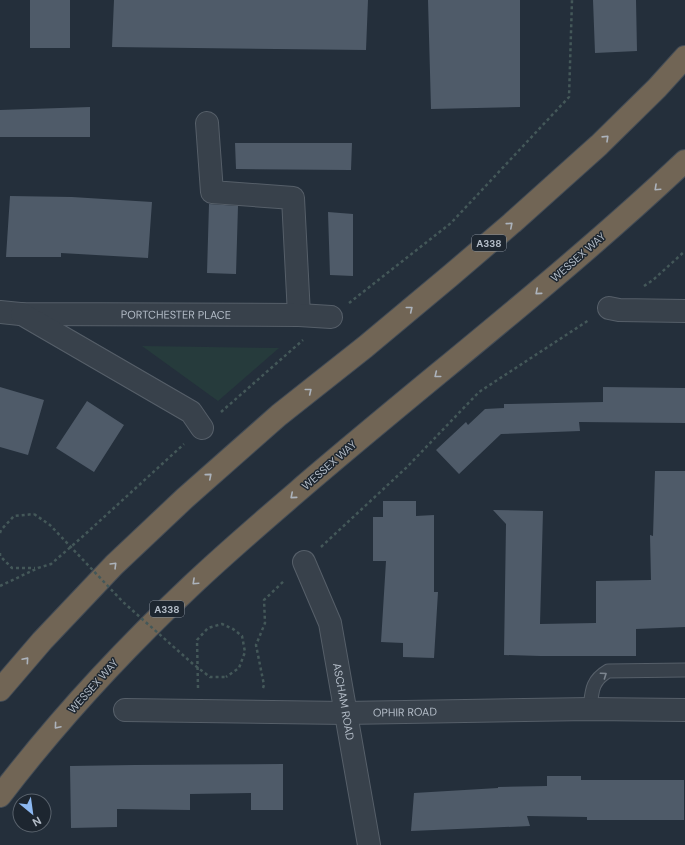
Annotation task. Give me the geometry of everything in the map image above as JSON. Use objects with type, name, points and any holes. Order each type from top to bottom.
[{"type":"highway","name":"A338","points":[[0,690],[42,641],[114,565],[185,498],[279,415],[512,224],[604,140],[657,88],[685,56]]},
{"type":"highway","name":"WESSEX WAY","points":[[0,796],[77,703],[133,642],[194,582],[354,443],[520,307],[642,202],[685,161]]},
{"type":"street","points":[[207,123],[212,192],[293,198],[299,315]]},
{"type":"street","points":[[609,308],[619,310],[685,311]]},
{"type":"street","name":"PORTCHESTER PLACE","points":[[10,313],[299,315],[331,317]]},
{"type":"street","name":"PORTCHESTER PLACE","points":[[10,313],[191,412],[202,428]]},
{"type":"street","name":"ASCHAM ROAD","points":[[304,562],[330,623],[369,845]]},
{"type":"street","name":"OPHIR ROAD","points":[[125,710],[345,713],[590,709],[685,710]]},
{"type":"lane","points":[[590,709],[592,688],[602,674],[608,671],[685,670]]},
{"type":"path","points":[[0,586],[38,568],[51,564],[202,428],[331,317],[451,223],[569,97],[572,0]]},
{"type":"path","points":[[640,288],[653,280],[685,251]]},
{"type":"path","points":[[259,712],[264,685],[256,645],[265,623],[264,600],[407,467],[479,392],[609,308]]},
{"type":"path","points":[[0,533],[14,516],[34,514],[50,525],[123,602],[193,664],[210,677],[226,677],[239,668],[246,652],[242,636],[233,629],[222,624],[208,628],[197,640],[198,712]]},
{"type":"path","points":[[0,553],[0,556],[12,568],[38,568]]},
{"type":"green space","points":[[142,346],[279,348],[218,401]]},
{"type":"building","points":[[30,0],[70,0],[70,48],[30,48]]},
{"type":"building","points":[[114,0],[368,0],[366,50],[112,47]]},
{"type":"building","points":[[428,0],[520,0],[520,107],[431,109]]},
{"type":"building","points":[[593,0],[636,0],[637,51],[595,53]]},
{"type":"building","points":[[90,107],[90,137],[0,137],[0,110]]},
{"type":"building","points":[[235,143],[352,143],[351,170],[236,169]]},
{"type":"building","points":[[10,196],[72,197],[152,202],[148,258],[61,253],[61,257],[6,257]]},
{"type":"building","points":[[209,204],[238,206],[236,274],[207,273]]},
{"type":"building","points":[[328,212],[353,214],[353,276],[330,275]]},
{"type":"building","points":[[0,387],[44,400],[28,455],[0,447]]},
{"type":"building","points":[[603,387],[685,388],[685,423],[579,422],[580,431],[501,434],[459,474],[436,450],[466,422],[468,425],[485,409],[504,408],[504,404],[603,402]]},
{"type":"building","points":[[87,401],[124,425],[94,472],[56,448]]},
{"type":"building","points":[[655,471],[685,471],[685,627],[636,629],[636,656],[504,655],[506,524],[493,510],[543,511],[540,624],[596,623],[596,581],[651,580],[650,535],[653,536]]},
{"type":"building","points":[[383,501],[416,501],[416,516],[434,515],[434,592],[438,592],[434,658],[403,657],[403,643],[381,642],[386,561],[373,561],[373,517],[383,517]]},
{"type":"building","points":[[283,764],[283,810],[251,810],[251,793],[190,794],[190,810],[117,809],[117,827],[71,828],[70,766]]},
{"type":"building","points":[[547,776],[581,776],[581,780],[684,780],[684,820],[587,820],[587,817],[527,816],[530,826],[411,831],[414,793],[498,787],[547,786]]}]
